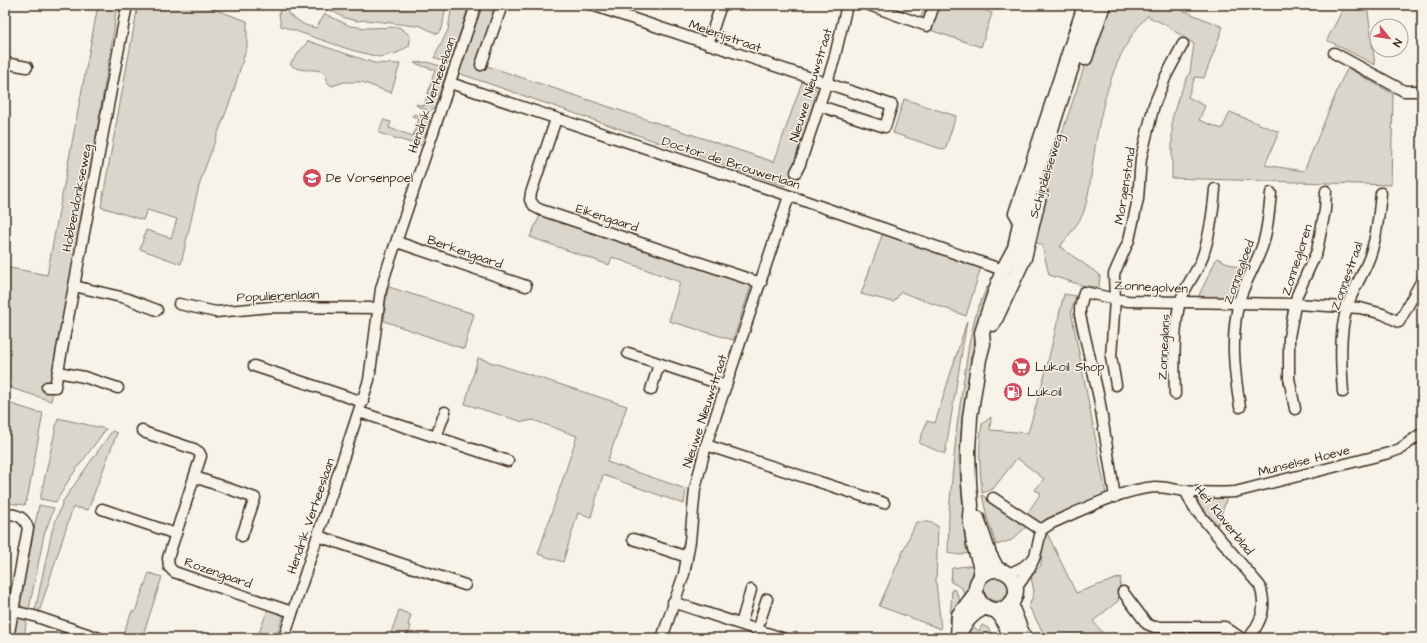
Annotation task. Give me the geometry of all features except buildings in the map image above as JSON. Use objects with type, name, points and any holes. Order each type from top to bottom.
[{"type":"main road","name":"Schijndelseweg","points":[[981,575],[979,558],[974,545],[970,516],[971,505],[968,450],[970,417],[983,344],[982,333],[1004,270],[1015,248],[1020,223],[1092,5]]},
{"type":"main road","name":"Schijndelseweg","points":[[983,344],[990,334],[994,319],[1024,258],[1040,192],[1103,5]]},
{"type":"main road","points":[[1004,270],[1010,275],[1006,284],[1008,292]]},
{"type":"main road","name":"Schijndelseweg","points":[[971,505],[976,512],[989,554],[1003,572]]},
{"type":"main road","points":[[1012,638],[1001,616],[979,601],[976,593],[977,584],[981,575],[989,570],[1003,572],[1013,578],[1016,588],[1012,603],[1013,611],[1024,638]]},
{"type":"main road","points":[[958,637],[959,615],[976,593]]},
{"type":"main road","points":[[958,637],[964,623],[979,610],[1004,608],[1012,603]]},
{"type":"street","name":"Hobbendonkseweg","points":[[46,386],[55,386],[58,372],[127,5]]},
{"type":"street","name":"Hendrik Verheeslaan","points":[[284,638],[361,407],[370,373],[381,289],[476,5]]},
{"type":"street","points":[[482,65],[502,5]]},
{"type":"street","name":"Meierijstraat","points":[[592,5],[603,7],[708,44],[892,105],[885,127],[820,106]]},
{"type":"street","points":[[708,44],[721,5]]},
{"type":"street","name":"Nieuwe Nieuwstraat","points":[[796,172],[828,83],[847,5]]},
{"type":"street","points":[[869,5],[927,26],[934,5]]},
{"type":"street","name":"Schijndelseweg","points":[[1020,223],[1014,213],[1083,5]]},
{"type":"street","name":"Morgenstond","points":[[1116,385],[1111,357],[1115,300],[1114,274],[1129,240],[1138,199],[1141,158],[1154,105],[1166,76],[1183,44]]},
{"type":"street","points":[[1334,53],[1404,91],[1422,91]]},
{"type":"street","points":[[5,63],[27,66]]},
{"type":"street","name":"Doctor de Brouwerlaan","points":[[450,83],[949,250],[1004,270]]},
{"type":"street","name":"Eikengaard","points":[[556,119],[531,193],[530,200],[535,207],[760,283]]},
{"type":"street","name":"Zonneglans","points":[[1176,394],[1175,346],[1180,302],[1200,261],[1210,233],[1215,188]]},
{"type":"street","name":"Zonnegloren","points":[[1295,409],[1289,378],[1289,344],[1296,304],[1296,295],[1317,250],[1325,210],[1326,191]]},
{"type":"street","name":"Zonnegloed","points":[[1240,407],[1234,372],[1233,340],[1240,297],[1263,246],[1271,193]]},
{"type":"street","name":"Zonnestraal","points":[[1343,392],[1341,367],[1342,338],[1347,307],[1370,256],[1379,224],[1381,193]]},
{"type":"street","name":"Nieuwe Nieuwstraat","points":[[662,638],[673,602],[684,574],[690,541],[695,489],[706,445],[789,196]]},
{"type":"street","name":"Berkengaard","points":[[396,242],[526,286]]},
{"type":"street","name":"Zonnegolven","points":[[1115,497],[1100,398],[1080,315],[1084,292],[1115,300],[1296,304],[1360,308],[1383,314],[1399,322],[1422,280]]},
{"type":"street","points":[[74,286],[125,298],[157,310]]},
{"type":"street","name":"Populierenlaan","points":[[179,304],[216,312],[271,307],[378,308]]},
{"type":"street","points":[[628,353],[726,386]]},
{"type":"street","points":[[651,390],[659,364]]},
{"type":"street","points":[[254,366],[436,437],[508,461]]},
{"type":"street","points":[[58,372],[84,377],[118,388]]},
{"type":"street","points":[[436,437],[445,412]]},
{"type":"street","name":"Rozengaard","points":[[142,430],[146,433],[199,452],[201,456],[168,558],[169,567],[174,572],[292,612]]},
{"type":"street","name":"Munselse Hoeve","points":[[1186,492],[1235,492],[1389,453],[1410,442],[1422,433]]},
{"type":"street","points":[[706,445],[884,503]]},
{"type":"street","points":[[195,477],[255,498],[242,536]]},
{"type":"street","name":"Het Klaverblad","points":[[1041,530],[1050,524],[1133,491],[1156,487],[1186,492],[1194,508],[1260,586],[1264,604],[1262,615],[1249,638]]},
{"type":"street","points":[[993,498],[1041,530],[1036,556],[1028,574],[1016,588]]},
{"type":"street","points":[[102,509],[176,534]]},
{"type":"street","points":[[5,513],[20,517],[26,521],[28,528],[8,638]]},
{"type":"street","points":[[318,536],[464,585]]},
{"type":"street","points":[[633,539],[687,557]]},
{"type":"street","points":[[1003,572],[1023,567],[1036,556]]},
{"type":"street","points":[[741,624],[752,590]]},
{"type":"street","points":[[1123,592],[1147,624],[1154,627],[1224,627],[1242,638]]},
{"type":"street","points":[[757,630],[767,599]]},
{"type":"street","points":[[673,602],[782,638]]},
{"type":"street","points":[[13,611],[34,616],[100,638]]},
{"type":"shaded area","points":[[98,5],[116,5],[114,30],[51,401],[5,386],[5,267],[47,275]]},
{"type":"shaded area","points":[[138,5],[202,5],[247,21],[247,46],[232,96],[202,176],[181,264],[140,249],[146,230],[171,238],[177,219],[147,210],[143,220],[101,207]]},
{"type":"shaded area","points":[[281,5],[289,5],[289,15],[305,25],[316,28],[325,14],[350,26],[367,28],[399,27],[410,36],[409,46],[397,53],[379,57],[351,50],[281,26],[279,14]]},
{"type":"shaded area","points":[[321,5],[364,5],[365,7],[381,5],[446,5],[442,29],[437,34],[419,25],[416,26],[366,20],[357,21],[345,18]]},
{"type":"shaded area","points":[[452,5],[469,5],[450,64],[434,58],[448,30]]},
{"type":"shaded area","points":[[482,5],[497,5],[481,64],[774,162],[802,82],[811,85],[817,90],[817,94],[790,178],[785,186],[458,73]]},
{"type":"shaded area","points":[[925,5],[970,5],[992,13],[981,47],[918,26]]},
{"type":"shaded area","points":[[1105,5],[1170,5],[1223,27],[1204,78],[1195,77],[1188,97],[1205,106],[1199,120],[1222,129],[1230,112],[1279,132],[1265,165],[1304,171],[1348,68],[1393,94],[1391,185],[1172,178],[1172,119],[1178,98],[1190,72],[1194,44],[1164,24],[1147,16],[1125,46],[1110,81],[1100,117],[1089,190],[1084,211],[1077,224],[1060,247],[1100,275],[1099,287],[1085,286],[1049,275],[1042,245],[1032,241],[1039,208],[1050,169]]},
{"type":"shaded area","points":[[1345,5],[1367,5],[1369,20],[1369,58],[1374,58],[1375,65],[1327,40]]},
{"type":"shaded area","points":[[308,41],[374,63],[400,64],[391,93],[362,82],[344,82],[332,86],[327,82],[326,76],[323,72],[295,68],[290,64]]},
{"type":"shaded area","points":[[427,62],[446,68],[447,71],[435,108],[430,111],[417,106],[416,104],[424,106],[435,70],[414,63]]},
{"type":"shaded area","points":[[904,99],[956,116],[945,150],[893,133]]},
{"type":"shaded area","points":[[414,114],[428,118],[430,123],[424,146],[379,133],[383,120],[391,122],[389,128],[413,136],[419,119],[412,116]]},
{"type":"shaded area","points":[[541,213],[752,283],[733,340],[669,321],[680,282],[612,257],[609,265],[530,237]]},
{"type":"shaded area","points":[[883,233],[981,267],[966,316],[901,292],[894,302],[861,294]]},
{"type":"shaded area","points":[[1217,258],[1247,272],[1234,299],[1198,297]]},
{"type":"shaded area","points":[[389,287],[474,314],[464,349],[384,321],[386,296]]},
{"type":"shaded area","points":[[987,287],[991,288],[981,315],[974,345],[962,421],[959,457],[966,531],[972,552],[960,555],[948,553],[949,512],[957,425],[969,344],[976,313]]},
{"type":"shaded area","points":[[1064,294],[1076,296],[1071,311],[1106,494],[1054,515],[1039,525],[1026,515],[1041,493],[1035,490],[1044,479],[1017,458],[993,489],[982,493],[980,441],[982,424],[991,417],[990,430],[1028,433],[1045,374]]},
{"type":"shaded area","points":[[967,321],[945,454],[919,443],[927,421],[935,423]]},
{"type":"shaded area","points":[[478,358],[627,406],[607,462],[686,489],[684,504],[603,475],[591,517],[578,513],[563,562],[538,554],[577,436],[533,420],[523,422],[465,404]]},
{"type":"shaded area","points":[[5,402],[43,413],[25,505],[5,503]]},
{"type":"shaded area","points":[[58,418],[106,429],[70,478],[56,502],[40,499]]},
{"type":"shaded area","points":[[112,431],[117,433],[88,510],[73,507],[39,612],[35,611],[52,531],[63,501]]},
{"type":"shaded area","points":[[982,495],[1027,526],[1012,540],[996,545]]},
{"type":"shaded area","points":[[1190,497],[1227,497],[1218,525]]},
{"type":"shaded area","points":[[39,505],[54,508],[44,535],[29,609],[23,608],[19,601]]},
{"type":"shaded area","points":[[916,522],[929,522],[938,526],[936,582],[941,629],[879,606]]},
{"type":"shaded area","points":[[1047,533],[1076,593],[1121,577],[1118,601],[1093,621],[1107,638],[1046,638],[1029,607],[1034,592],[1031,577],[1041,565],[1043,539]]},
{"type":"shaded area","points":[[974,565],[973,583],[966,599],[962,588],[951,582],[952,568]]},
{"type":"shaded area","points":[[149,573],[162,577],[142,638],[122,637],[132,611],[135,612]]},
{"type":"shaded area","points":[[996,577],[1005,580],[1008,589],[1005,598],[996,601],[987,598],[984,589],[987,580]]},
{"type":"shaded area","points":[[952,589],[956,591],[961,604],[953,611],[950,622]]},
{"type":"shaded area","points":[[268,609],[284,613],[276,638],[257,638]]},
{"type":"shaded area","points":[[399,610],[411,615],[408,625],[411,626],[407,638],[395,638],[396,634],[391,633]]},
{"type":"shaded area","points":[[19,617],[27,617],[24,638],[12,638],[16,619]]},
{"type":"shaded area","points":[[976,621],[973,626],[979,631],[982,625],[988,628],[995,638],[964,638],[968,627]]},
{"type":"place","name":"De Vorsenpoel","points":[[312,178]]},
{"type":"place","name":"Lukoil Shop","points":[[1021,367]]},
{"type":"place","name":"Lukoil","points":[[1013,392]]}]
